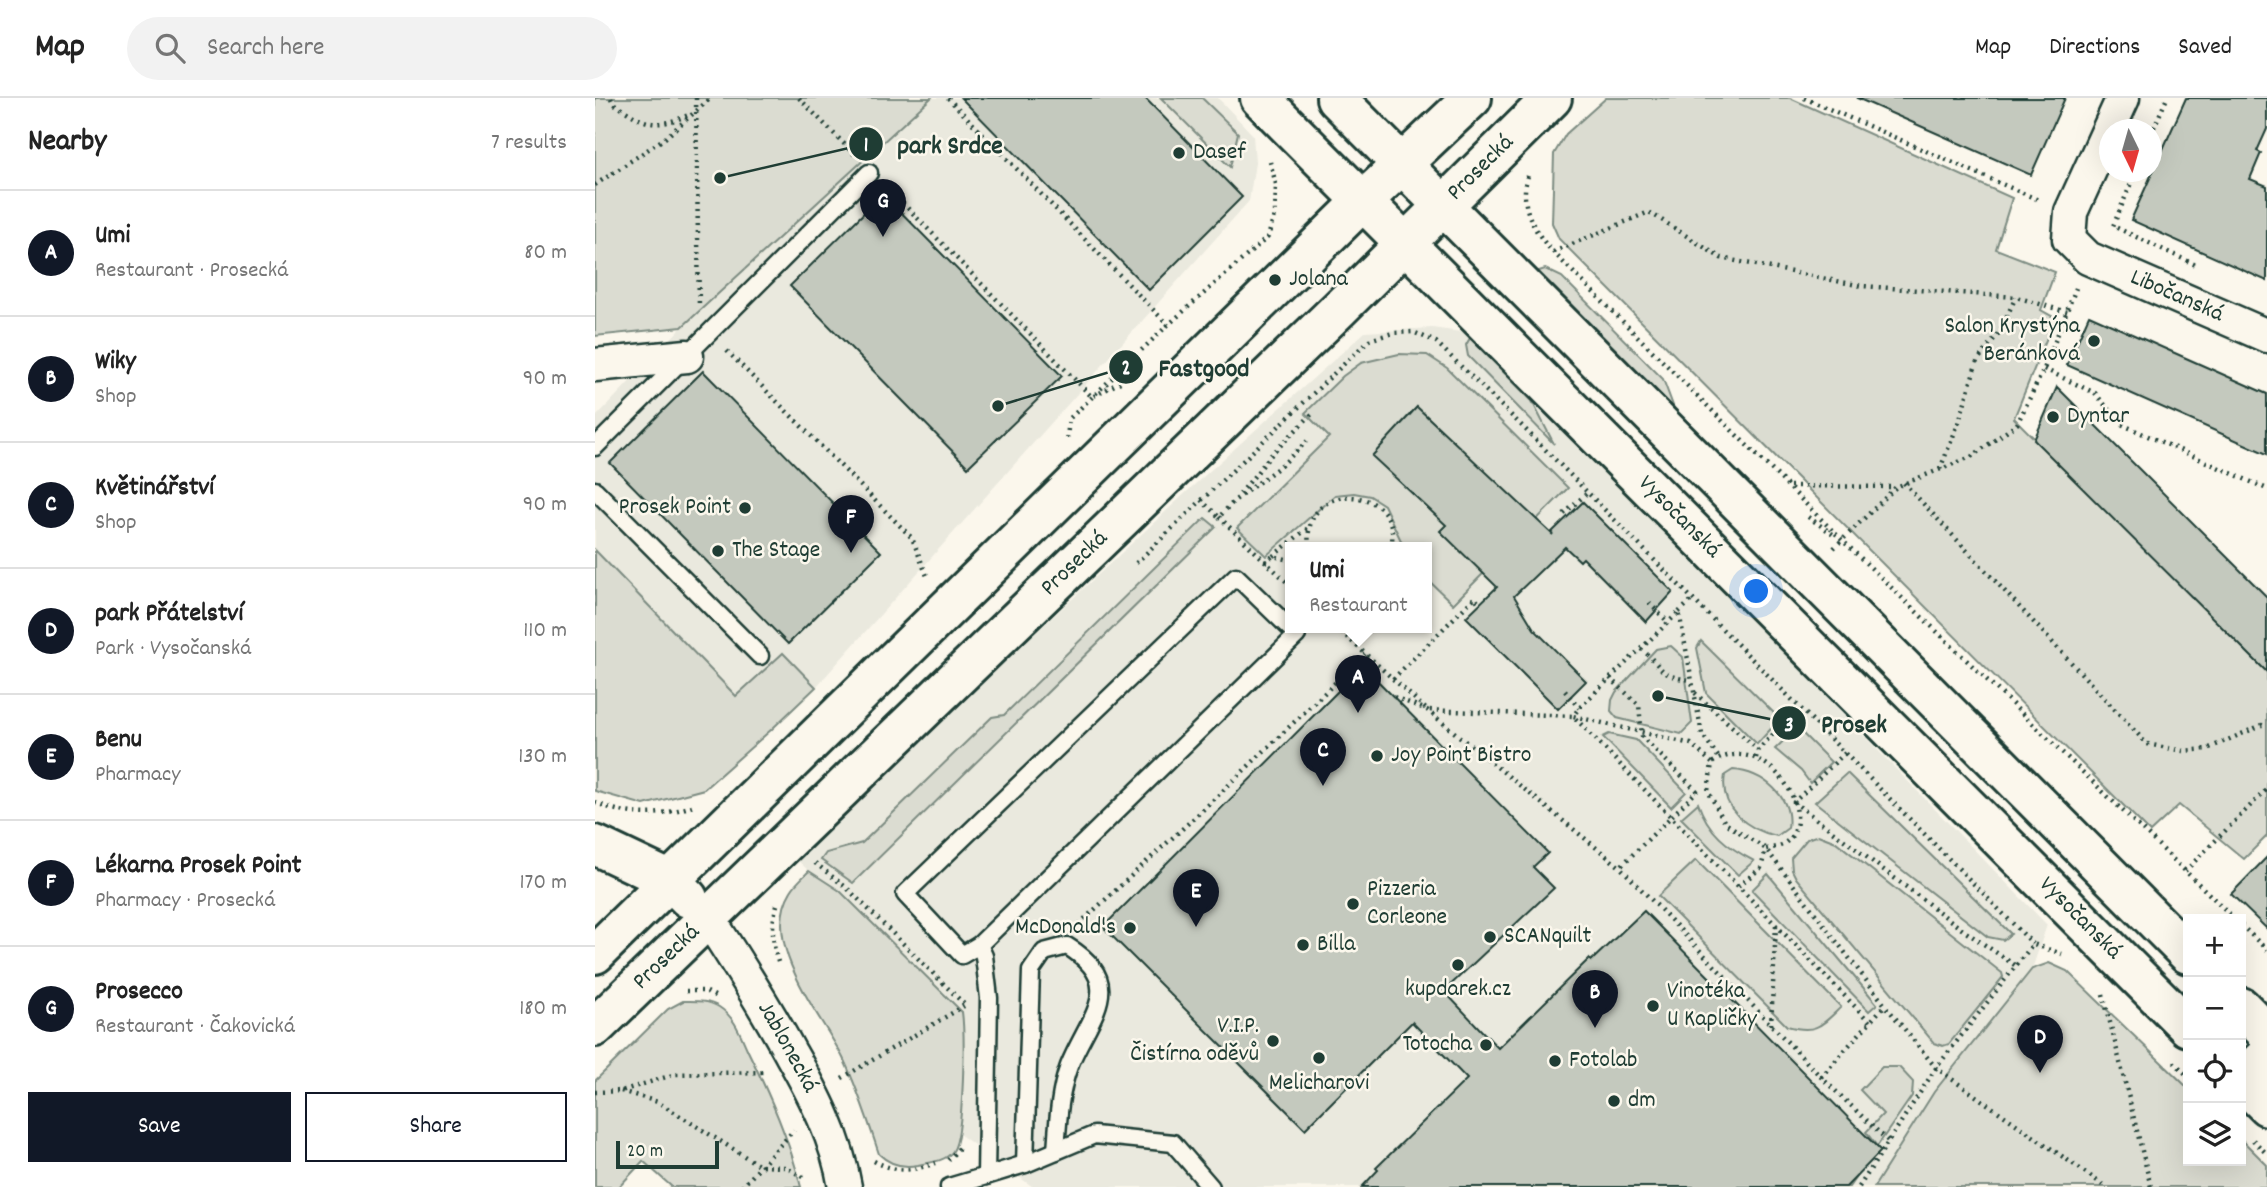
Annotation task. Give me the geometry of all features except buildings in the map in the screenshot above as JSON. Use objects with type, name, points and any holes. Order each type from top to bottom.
[{"type":"main road","name":"Vysočanská","points":[[1259,98],[1405,244],[2179,1042]]},
{"type":"main road","points":[[1336,98],[2183,949]]},
{"type":"main road","name":"Prosecká","points":[[595,954],[1362,202],[1472,98]]},
{"type":"main road","name":"Prosecká","points":[[595,1027],[1405,244],[1552,98]]},
{"type":"main road","points":[[595,845],[671,881],[707,916]]},
{"type":"main road","points":[[2246,1012],[2267,1033]]},
{"type":"main road","points":[[2246,1075],[2267,1056]]},
{"type":"main road","points":[[2246,1085],[2267,1106]]},
{"type":"street","points":[[2088,258],[2069,239],[2070,212],[2123,98]]},
{"type":"street","name":"Libočanská","points":[[2088,258],[2267,336]]},
{"type":"street","points":[[595,365],[687,356]]},
{"type":"street","name":"Jablonecká","points":[[707,916],[759,994],[820,1105],[842,1167],[845,1187]]},
{"type":"lane","points":[[595,447],[870,172]]},
{"type":"lane","points":[[595,490],[760,656]]},
{"type":"lane","points":[[1285,623],[1236,576],[905,894],[962,955],[979,945],[1297,635],[1295,633]]},
{"type":"lane","points":[[979,945],[984,956],[989,998],[986,1176]]},
{"type":"lane","points":[[1025,1164],[1031,971],[1044,952],[1067,946],[1085,957],[1100,977],[1099,1005],[1069,1066],[1059,1102],[1056,1151]]},
{"type":"lane","points":[[949,1187],[1025,1164],[1094,1135],[1173,1143],[1211,1187]]},
{"type":"path","points":[[611,98],[613,103],[641,121],[666,124],[695,112]]},
{"type":"path","points":[[696,98],[699,322],[912,538],[927,576]]},
{"type":"path","points":[[595,186],[665,138],[711,98]]},
{"type":"path","points":[[800,98],[1092,397]]},
{"type":"path","points":[[948,98],[1168,325]]},
{"type":"path","points":[[1804,98],[2014,192],[2070,212]]},
{"type":"path","points":[[2158,119],[2167,98]]},
{"type":"path","points":[[1067,439],[1069,419],[1168,325],[1268,237],[1275,212],[1276,184],[1269,160]]},
{"type":"path","points":[[1531,170],[1527,180],[1526,197],[1529,219],[1553,253],[1790,486],[1842,541],[2230,914]]},
{"type":"path","points":[[2132,182],[2113,226],[2208,271]]},
{"type":"path","points":[[1553,253],[1649,212],[1721,258],[1862,286],[2016,297],[2067,312]]},
{"type":"path","points":[[1834,548],[1896,487],[1971,457],[2017,424],[2044,369],[2088,258]]},
{"type":"path","points":[[1940,469],[1959,422],[1977,361],[1998,334],[2016,297]]},
{"type":"path","points":[[1136,563],[1369,340],[1393,333],[1413,332],[1436,342],[1523,427],[2033,944],[2062,954]]},
{"type":"path","points":[[2044,369],[2095,393],[2122,424],[2267,489]]},
{"type":"path","points":[[1092,397],[1134,375]]},
{"type":"path","points":[[1219,516],[1270,456],[1312,414]]},
{"type":"path","points":[[1234,501],[1283,464],[1307,441]]},
{"type":"path","points":[[1904,483],[2147,744],[2183,751],[2207,749],[2262,725],[2267,727]]},
{"type":"path","points":[[1790,486],[1896,487]]},
{"type":"path","points":[[1564,514],[1587,494]]},
{"type":"path","points":[[1308,542],[1309,527],[1314,514],[1324,504],[1336,498],[1350,496],[1364,498],[1377,505],[1386,515],[1392,528],[1391,542]]},
{"type":"path","points":[[1201,500],[1285,580]]},
{"type":"path","points":[[1290,542],[1309,527]]},
{"type":"path","points":[[1265,562],[1285,546]]},
{"type":"path","points":[[1273,556],[1285,559]]},
{"type":"path","points":[[1393,679],[1475,597],[1480,605]]},
{"type":"path","points":[[1573,716],[1693,599]]},
{"type":"path","points":[[1649,603],[1668,622]]},
{"type":"path","points":[[1679,612],[1702,734],[1720,758]]},
{"type":"path","points":[[1342,633],[1427,710],[1619,867],[1821,1077],[1889,1142]]},
{"type":"path","points":[[1641,649],[1653,658],[1667,676],[1692,680]]},
{"type":"path","points":[[1067,924],[1081,924],[1365,654]]},
{"type":"path","points":[[1610,678],[1639,705],[1642,737],[1697,792]]},
{"type":"path","points":[[1565,691],[1579,708]]},
{"type":"path","points":[[1694,692],[1758,750]]},
{"type":"path","points":[[1394,697],[1427,710],[1573,716],[1691,744],[1712,764]]},
{"type":"path","points":[[1756,758],[1758,750],[1799,707]]},
{"type":"path","points":[[1573,716],[1870,1022]]},
{"type":"path","points":[[2026,728],[2033,725]]},
{"type":"path","points":[[1794,802],[1845,753]]},
{"type":"path","points":[[1766,849],[1782,845],[1793,834],[1798,821],[1794,802],[1786,785],[1769,764],[1756,758],[1720,758],[1712,764],[1708,791],[1725,823],[1766,849],[1936,1068],[2106,1187]]},
{"type":"path","points":[[2185,871],[2267,789]]},
{"type":"path","points":[[1619,867],[1697,792],[1708,791]]},
{"type":"path","points":[[595,802],[603,806]]},
{"type":"path","points":[[1794,802],[1963,930],[2016,966]]},
{"type":"path","points":[[1738,886],[1761,868],[1766,849]]},
{"type":"path","points":[[806,856],[847,888],[966,1005],[967,1016]]},
{"type":"path","points":[[779,896],[773,916],[773,940],[777,960],[784,972]]},
{"type":"path","points":[[1771,1025],[1776,924]]},
{"type":"path","points":[[2246,930],[2267,950]]},
{"type":"path","points":[[1859,1187],[1936,1068],[2033,944]]},
{"type":"path","points":[[2112,1000],[2102,991],[2151,1187]]},
{"type":"path","points":[[846,1087],[841,1078],[966,1005]]},
{"type":"path","points":[[1821,1077],[1885,1005]]},
{"type":"path","points":[[595,1092],[621,1091],[676,1074],[766,1072]]},
{"type":"path","points":[[621,1091],[658,1102],[760,1166],[785,1167],[807,1179]]},
{"type":"path","points":[[742,1187],[795,1130]]},
{"type":"path","points":[[871,1156],[875,1162],[897,1171],[922,1168],[949,1159],[961,1148],[964,1137]]},
{"type":"shaded area","points":[[595,98],[931,98],[682,327],[595,336]]},
{"type":"shaded area","name":"Prosek Point","points":[[931,98],[1218,98],[1253,135],[1255,163],[1249,201],[816,687],[783,654],[737,696],[595,550],[595,418],[682,327]]},
{"type":"shaded area","points":[[1161,98],[1202,98],[1238,133],[1230,167]]},
{"type":"shaded area","points":[[1606,98],[1790,98],[2012,198],[1996,249],[2055,272],[2041,310],[2055,318],[2014,418],[2267,672],[2267,836],[2244,859],[2179,805],[2150,832],[1559,239],[1552,223],[1554,154],[1566,134]]},
{"type":"shaded area","points":[[1545,269],[1562,277],[1663,379],[1675,411],[1536,272]]},
{"type":"shaded area","points":[[1432,328],[1475,334],[2047,925],[2032,969],[1934,1092],[1874,1187],[1033,1187],[959,1134],[960,1096],[841,891],[809,871],[795,858],[1193,486],[1365,332]]},
{"type":"shaded area","points":[[1470,338],[1532,401],[1554,444],[1468,356],[1466,345]]},
{"type":"shaded area","points":[[1399,354],[1427,355],[1447,368],[1568,488],[1453,604],[1432,584],[1432,542],[1402,542],[1384,505],[1370,496],[1354,493],[1335,495],[1266,556],[1237,528],[1329,437],[1305,413],[1343,376],[1361,363]],"holes":[[[1417,407],[1434,423],[1418,441],[1400,425]]]},
{"type":"shaded area","points":[[1205,518],[1216,527],[853,883],[821,860],[826,853],[862,843],[992,717],[1004,715]]},
{"type":"shaded area","points":[[595,550],[736,696],[783,653],[816,687],[704,789],[644,805],[595,791]]},
{"type":"shaded area","points":[[1701,641],[1780,719],[1757,744],[1706,693],[1697,648]]},
{"type":"shaded area","points":[[1671,646],[1683,657],[1692,723],[1681,734],[1617,718],[1611,711],[1616,692],[1656,649]]},
{"type":"shaded area","points":[[1797,728],[1831,762],[1810,783],[1801,771],[1775,749]]},
{"type":"shaded area","points":[[1609,734],[1636,740],[1686,792],[1671,807],[1603,737]]},
{"type":"shaded area","points":[[1733,770],[1755,775],[1773,788],[1786,806],[1788,828],[1777,836],[1755,829],[1737,816],[1726,798],[1724,787],[1725,775]]},
{"type":"shaded area","points":[[1847,773],[2011,934],[2003,940],[1988,937],[1815,802]]},
{"type":"shaded area","points":[[1698,803],[1707,822],[1720,838],[1754,861],[1738,875],[1681,818]]},
{"type":"shaded area","points":[[1818,835],[1836,842],[2002,973],[2003,977],[1949,1044],[1943,1046],[1934,1043],[1796,878],[1791,858],[1807,839]]},
{"type":"shaded area","points":[[1696,860],[1841,1007],[1823,1023],[1812,1029],[1787,1026],[1658,896]]},
{"type":"shaded area","points":[[809,871],[840,891],[962,1012],[963,1062],[957,1142],[950,1155],[942,1159],[902,1166],[887,1161],[879,1154],[843,1058],[796,977],[782,933],[783,911],[791,891]]},
{"type":"shaded area","points":[[1768,874],[1877,1004],[1869,1011],[1752,890]]},
{"type":"shaded area","points":[[2049,963],[2067,971],[2183,1083],[2183,1166],[2246,1166],[2246,1144],[2267,1165],[2267,1187],[1874,1187],[1934,1092],[2032,969]]},
{"type":"shaded area","points":[[683,1001],[702,1001],[715,1005],[725,1011],[733,1021],[778,1118],[801,1187],[672,1187],[643,1161],[619,1187],[595,1187],[595,1081],[668,1009]]},
{"type":"shaded area","points":[[1882,1067],[1899,1067],[1913,1082],[1912,1096],[1849,1187],[1845,1187],[1876,1145],[1866,1132],[1883,1114],[1860,1090]]},
{"type":"place","name":"Dasef","points":[[1179,153]]},
{"type":"place","name":"park Srdce","points":[[720,178]]},
{"type":"place","name":"Prosecco","points":[[883,237]]},
{"type":"place","name":"Jolana","points":[[1275,280]]},
{"type":"place","name":"Salon Krystýna Beránková","points":[[2094,341]]},
{"type":"place","name":"Fastgood","points":[[998,406]]},
{"type":"place","name":"Dyntar","points":[[2053,417]]},
{"type":"place","name":"Prosek Point","points":[[745,508]]},
{"type":"place","name":"The Stage","points":[[718,551]]},
{"type":"place","name":"Lékarna Prosek Point","points":[[851,553]]},
{"type":"place","name":"Prosek","points":[[1658,696]]},
{"type":"place","name":"Umi","points":[[1358,713]]},
{"type":"place","name":"Joy Point Bistro","points":[[1377,756]]},
{"type":"place","name":"Květinářství","points":[[1323,786]]},
{"type":"place","name":"Pizzeria Corleone","points":[[1353,904]]},
{"type":"place","name":"Benu","points":[[1196,927]]},
{"type":"place","name":"McDonald's","points":[[1130,928]]},
{"type":"place","name":"SCANquilt","points":[[1490,937]]},
{"type":"place","name":"Billa","points":[[1303,945]]},
{"type":"place","name":"kupdarek.cz","points":[[1458,965]]},
{"type":"place","name":"Vinotéka U Kapličky","points":[[1653,1006]]},
{"type":"place","name":"Wiky","points":[[1595,1028]]},
{"type":"place","name":"V.I.P. Čistírna oděvů","points":[[1273,1041]]},
{"type":"place","name":"Totocha","points":[[1486,1045]]},
{"type":"place","name":"Melicharovi","points":[[1319,1058]]},
{"type":"place","name":"Fotolab","points":[[1555,1061]]},
{"type":"place","name":"park Přátelství","points":[[2040,1073]]},
{"type":"place","name":"dm","points":[[1614,1101]]}]
